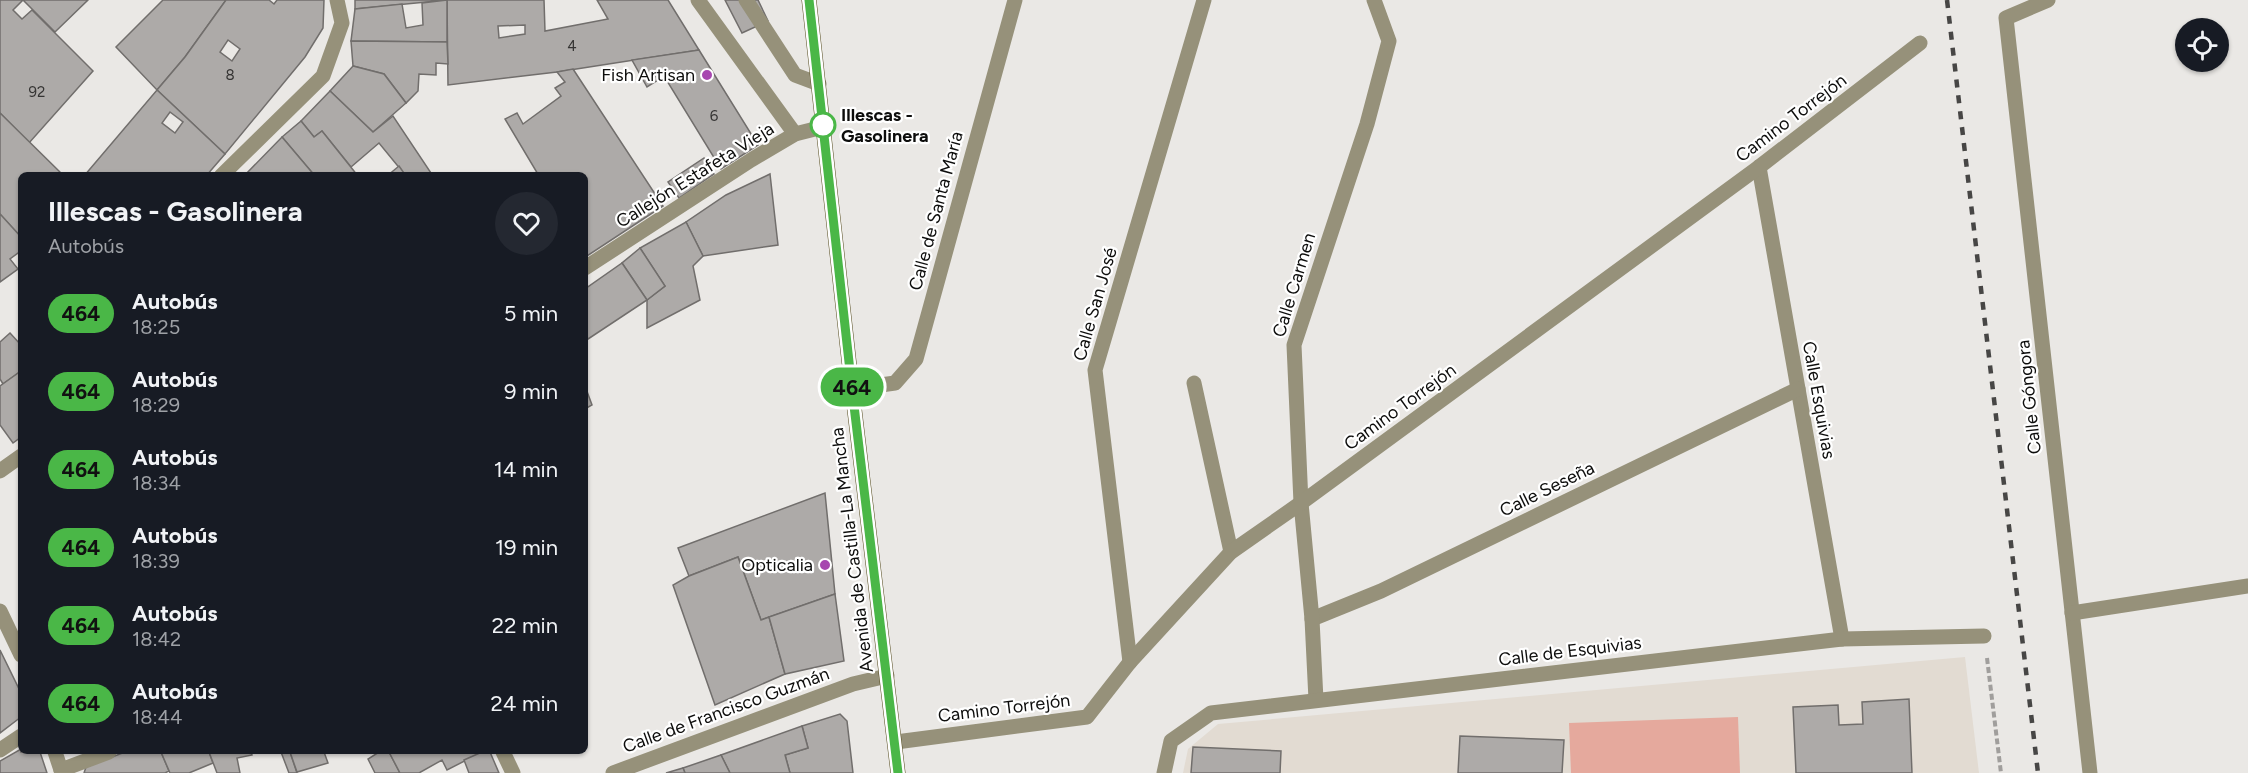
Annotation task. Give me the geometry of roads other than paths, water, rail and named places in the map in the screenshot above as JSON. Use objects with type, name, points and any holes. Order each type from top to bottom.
[{"type":"main road","name":"Avenida de Castilla-La Mancha","points":[[809,0],[898,773]]},
{"type":"street","points":[[225,172],[323,76],[342,23],[337,0]]},
{"type":"street","points":[[698,0],[795,134]]},
{"type":"street","points":[[746,0],[795,75],[819,84]]},
{"type":"street","name":"Calle de Santa María","points":[[852,389],[895,383],[916,358],[1015,0]]},
{"type":"street","name":"Calle San José","points":[[1130,662],[1095,370],[1204,0]]},
{"type":"street","name":"Calle Carmen","points":[[1316,700],[1294,345],[1366,124],[1389,41],[1374,0]]},
{"type":"street","name":"Calle Góngora","points":[[2048,0],[2006,18],[2090,773]]},
{"type":"street","name":"Camino Torrejón","points":[[896,742],[1087,717],[1130,662],[1232,552],[1759,167],[1920,43]]},
{"type":"street","name":"Callejón Estafeta Vieja","points":[[588,266],[795,134],[824,127]]},
{"type":"street","name":"Calle Esquivias","points":[[1759,167],[1842,639]]},
{"type":"street","points":[[1194,383],[1232,552]]},
{"type":"street","name":"Calle Seseña","points":[[1312,619],[1381,591],[1798,389]]},
{"type":"street","points":[[0,471],[18,458]]},
{"type":"street","points":[[2072,613],[2248,586]]},
{"type":"street","points":[[0,611],[18,649]]},
{"type":"street","name":"Calle de Esquivias","points":[[1164,773],[1171,741],[1211,713],[1842,639],[1984,636]]},
{"type":"street","name":"Calle de Francisco Guzmán","points":[[613,773],[853,684],[887,676]]},
{"type":"street","points":[[0,750],[18,738]]},
{"type":"street","points":[[56,754],[61,772],[105,754]]},
{"type":"street","points":[[504,754],[513,773]]},
{"type":"railway","points":[[1947,0],[2038,773]]},
{"type":"place","name":"Fish Artisan","points":[[707,75]]},
{"type":"place","name":"Illescas - Gasolinera","points":[[823,125]]},
{"type":"place","name":"Opticalia","points":[[825,565]]}]
